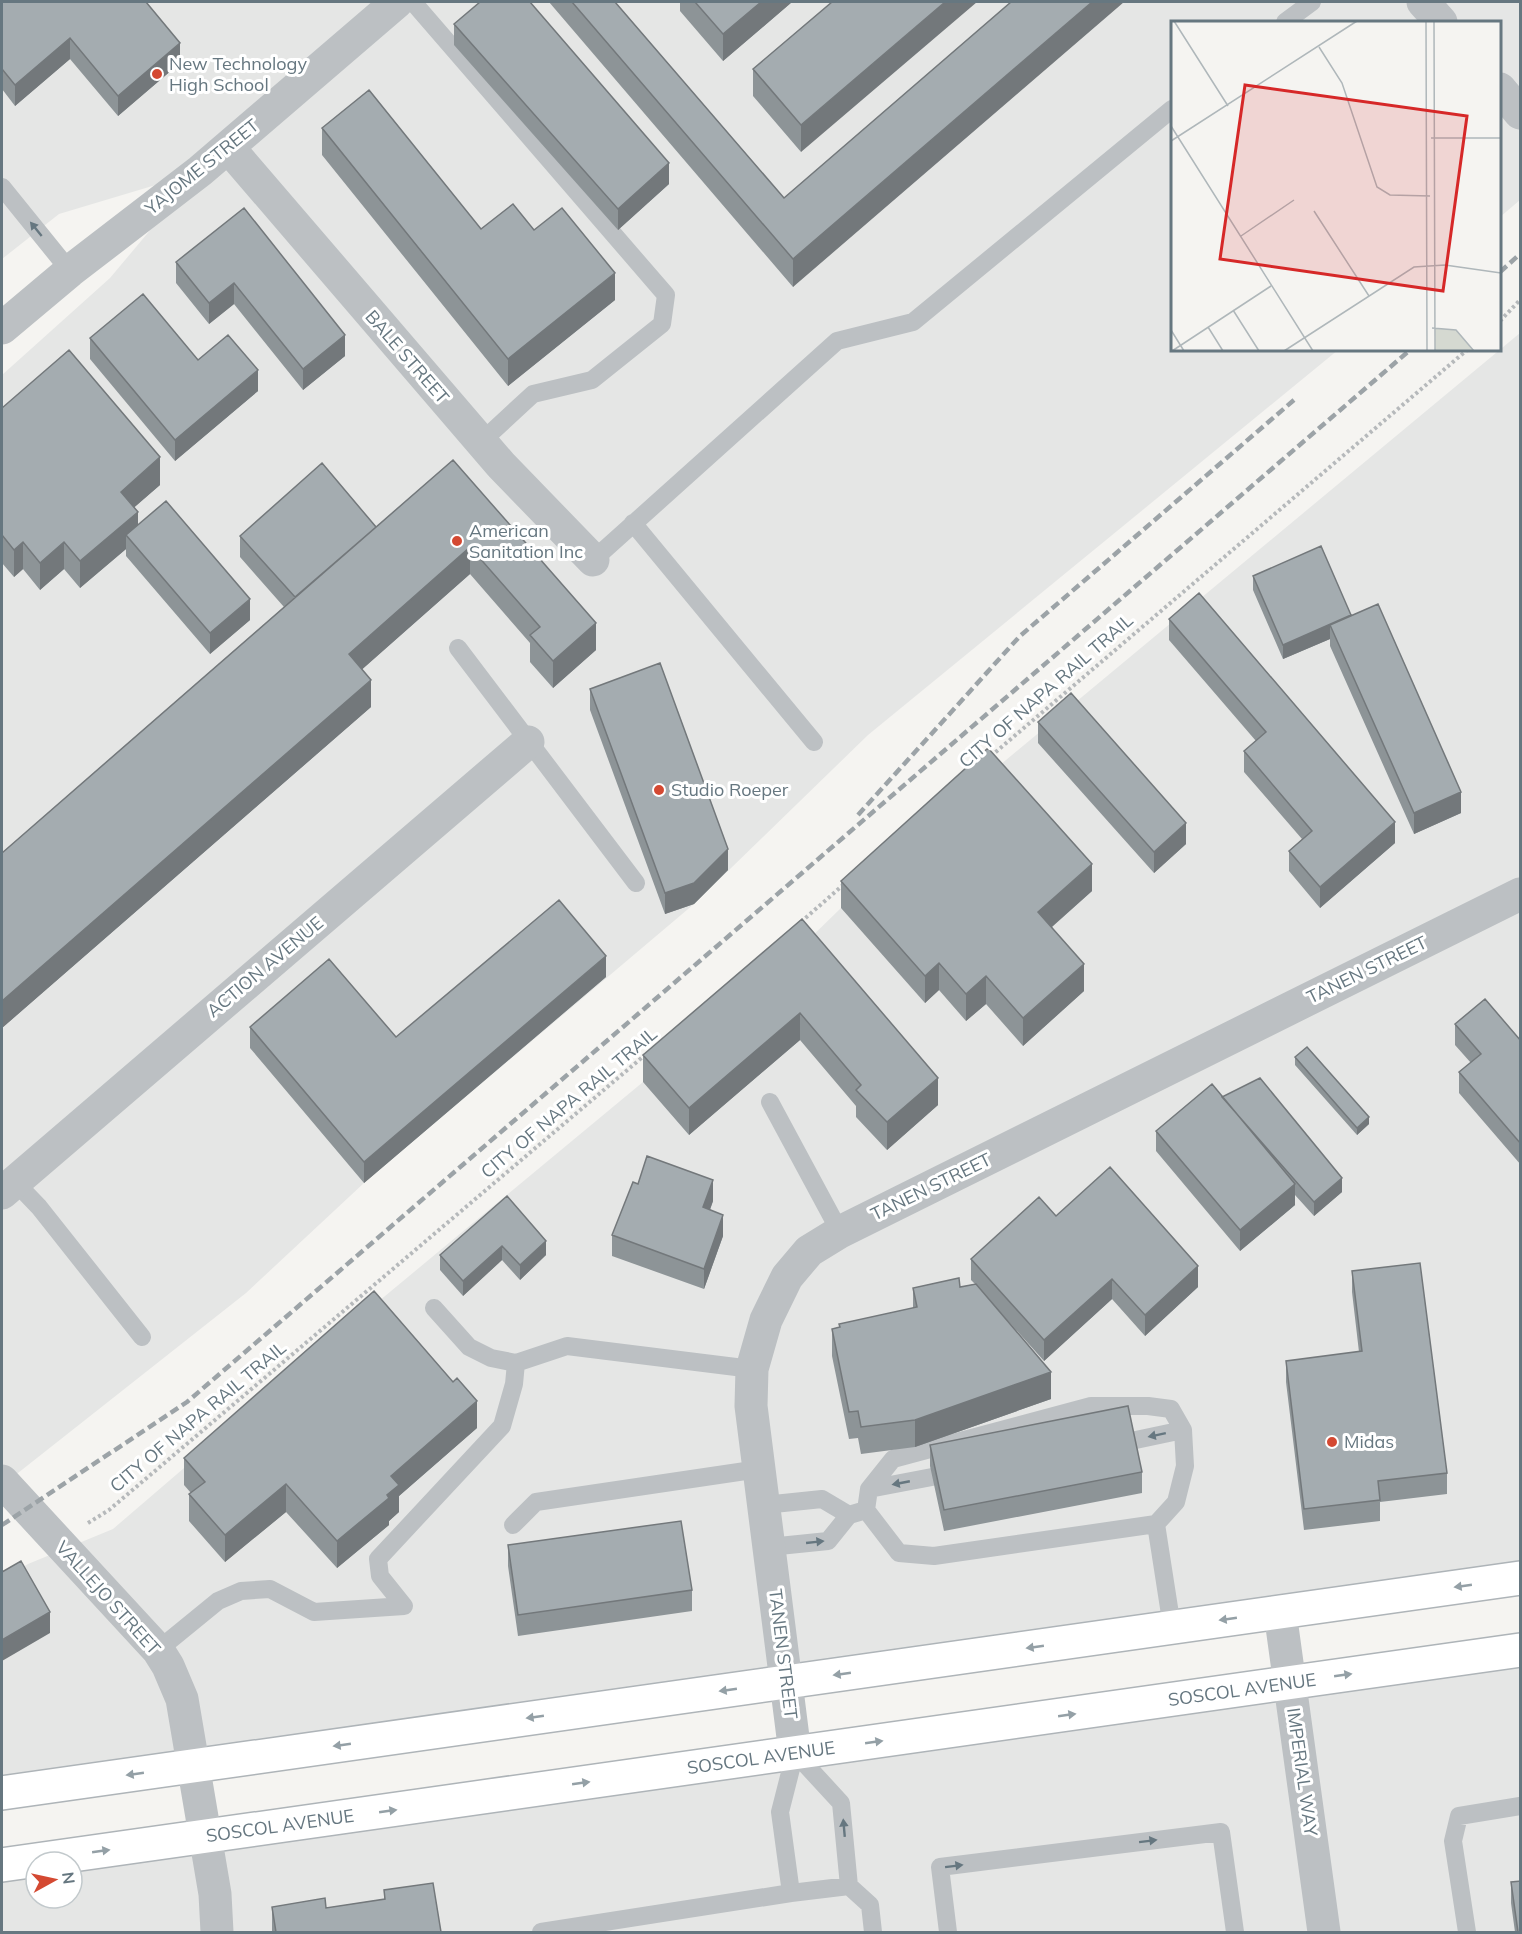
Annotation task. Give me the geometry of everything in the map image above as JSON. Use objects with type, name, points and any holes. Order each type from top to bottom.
[{"type":"main road","points":[[2,1793],[1521,1578]]},
{"type":"main road","name":"SOSCOL AVENUE","points":[[2,1865],[1521,1650]]},
{"type":"street","name":"YAJOME STREET","points":[[2,328],[70,271],[200,171],[397,2]]},
{"type":"street","points":[[1423,2],[1440,21]]},
{"type":"street","points":[[1501,90],[1521,113]]},
{"type":"street","name":"BALE STREET","points":[[228,147],[481,442],[593,560]]},
{"type":"street","name":"ACTION AVENUE","points":[[8,1187],[528,742]]},
{"type":"street","name":"TANEN STREET","points":[[795,1753],[751,1406],[752,1369],[766,1320],[787,1277],[809,1251],[840,1232],[1521,894]]},
{"type":"street","name":"VALLEJO STREET","points":[[2,1480],[158,1650],[168,1666],[182,1699],[215,1894],[217,1932]]},
{"type":"street","name":"IMPERIAL WAY","points":[[1280,1612],[1324,1932]]},
{"type":"lane","points":[[413,2],[666,295],[662,324],[592,380],[533,394],[481,442]]},
{"type":"lane","points":[[1286,21],[1312,2]]},
{"type":"lane","points":[[593,560],[837,341],[913,322],[1171,112]]},
{"type":"lane","points":[[2,187],[70,271]]},
{"type":"lane","points":[[633,523],[814,742]]},
{"type":"lane","points":[[458,648],[636,883]]},
{"type":"lane","points":[[770,1102],[840,1232]]},
{"type":"lane","points":[[8,1187],[39,1207],[142,1337]]},
{"type":"lane","points":[[434,1308],[469,1347],[491,1358],[516,1363],[567,1346],[752,1369]]},
{"type":"lane","points":[[158,1650],[218,1600],[241,1591],[270,1589],[314,1612],[404,1606],[380,1576],[378,1559],[502,1426],[514,1384],[516,1363]]},
{"type":"lane","points":[[764,1505],[822,1499],[857,1513],[899,1553],[934,1556],[1156,1524],[1176,1502],[1185,1466],[1183,1430],[1171,1409],[1148,1406],[1090,1406],[893,1460],[869,1489],[857,1513],[828,1541],[769,1547]]},
{"type":"lane","points":[[1131,1441],[1183,1430]]},
{"type":"lane","points":[[513,1525],[536,1502],[759,1469]]},
{"type":"lane","points":[[869,1489],[932,1477]]},
{"type":"lane","points":[[1156,1524],[1172,1627]]},
{"type":"lane","points":[[795,1753],[842,1803],[849,1886],[870,1905],[873,1932]]},
{"type":"lane","points":[[791,1893],[780,1812],[795,1753]]},
{"type":"lane","points":[[1467,1932],[1453,1841],[1459,1816],[1521,1806]]},
{"type":"lane","points":[[948,1932],[940,1868],[1221,1832],[1235,1932]]},
{"type":"lane","points":[[541,1932],[849,1886]]},
{"type":"path","points":[[1501,320],[1521,300]]},
{"type":"path","name":"CITY OF NAPA RAIL TRAIL","points":[[983,763],[1118,645],[1466,351]]},
{"type":"path","points":[[799,924],[850,879]]},
{"type":"path","name":"CITY OF NAPA RAIL TRAIL","points":[[94,1521],[646,1054]]},
{"type":"shaded area","points":[[2,2],[1520,2],[1520,200],[1501,216],[1501,21],[1171,21],[1171,351],[1337,351],[868,735],[694,904],[364,1183],[246,1293],[4,1484],[2,1481],[2,375],[110,278],[199,172],[59,214],[2,259]]},
{"type":"shaded area","points":[[1520,333],[1520,1578],[2,1793],[2,1580],[28,1564],[113,1529],[367,1311],[643,1082],[802,946],[988,775]]},
{"type":"shaded area","points":[[1520,1650],[1520,1932],[2,1932],[2,1865],[24,1862],[24,1910],[84,1910],[84,1853]]},
{"type":"building","points":[[2,2],[146,2],[180,43],[118,96],[70,38],[15,85],[2,69]]},
{"type":"building","points":[[480,2],[530,2],[669,163],[618,209],[454,24]]},
{"type":"building","points":[[572,2],[615,2],[784,198],[1011,2],[1092,2],[793,259]]},
{"type":"building","points":[[695,2],[761,2],[723,34]]},
{"type":"building","points":[[832,2],[945,2],[801,125],[753,69]]},
{"type":"building","points":[[369,90],[481,229],[513,204],[534,230],[562,208],[615,273],[508,359],[322,128]]},
{"type":"building","points":[[244,208],[345,335],[303,369],[234,283],[209,303],[176,262]]},
{"type":"building","points":[[143,294],[198,360],[228,335],[258,370],[175,440],[90,338]]},
{"type":"building","points":[[69,350],[160,457],[121,492],[138,512],[80,561],[64,542],[40,563],[23,542],[14,550],[2,535],[2,408]]},
{"type":"building","points":[[453,460],[596,623],[553,661],[530,635],[540,627],[470,547],[349,654],[371,680],[2,1001],[2,853]]},
{"type":"building","points":[[322,463],[376,527],[295,597],[240,536]]},
{"type":"building","points":[[166,501],[250,599],[210,633],[126,535]]},
{"type":"building","points":[[1321,546],[1351,615],[1283,645],[1253,576]]},
{"type":"building","points":[[1199,593],[1395,822],[1320,887],[1289,851],[1312,831],[1244,751],[1266,732],[1169,619]]},
{"type":"building","points":[[1378,604],[1461,792],[1414,813],[1330,625]]},
{"type":"building","name":"Studio Roeper","points":[[660,663],[728,849],[694,883],[665,893],[590,689]]},
{"type":"building","points":[[1071,693],[1186,823],[1154,852],[1038,722]]},
{"type":"building","points":[[988,748],[1092,864],[1038,912],[1084,964],[1023,1018],[986,976],[966,994],[939,963],[925,976],[841,881]]},
{"type":"building","points":[[559,900],[606,956],[364,1162],[250,1027],[329,959],[396,1037]]},
{"type":"building","points":[[802,919],[938,1078],[887,1122],[856,1090],[861,1085],[800,1013],[689,1108],[643,1055]]},
{"type":"building","points":[[1485,999],[1521,1041],[1521,1144],[1459,1072],[1481,1054],[1455,1024]]},
{"type":"building","points":[[1307,1047],[1369,1117],[1357,1128],[1295,1057]]},
{"type":"building","points":[[1260,1078],[1342,1178],[1314,1202],[1222,1097]]},
{"type":"building","points":[[1212,1084],[1295,1184],[1240,1230],[1156,1131]]},
{"type":"building","points":[[647,1156],[713,1180],[703,1207],[723,1215],[704,1269],[612,1235],[633,1182],[638,1184]]},
{"type":"building","points":[[1110,1167],[1198,1266],[1145,1315],[1112,1279],[1044,1340],[971,1259],[1039,1197],[1056,1216]]},
{"type":"building","points":[[507,1196],[546,1241],[520,1265],[502,1246],[463,1281],[440,1255]]},
{"type":"building","points":[[1420,1263],[1447,1473],[1378,1481],[1380,1500],[1304,1509],[1286,1361],[1362,1351],[1352,1271]]},
{"type":"building","points":[[959,1278],[960,1287],[976,1284],[1051,1372],[915,1420],[861,1427],[858,1411],[849,1412],[832,1329],[840,1327],[839,1324],[917,1307],[913,1288]]},
{"type":"building","points":[[374,1291],[453,1382],[457,1378],[477,1401],[391,1476],[399,1485],[387,1495],[389,1498],[337,1541],[286,1484],[225,1535],[189,1494],[205,1482],[184,1458]]},
{"type":"building","points":[[1128,1406],[1142,1472],[944,1510],[930,1445]]},
{"type":"building","points":[[681,1521],[692,1590],[518,1615],[508,1545]]},
{"type":"building","points":[[21,1561],[50,1612],[2,1640],[2,1572]]},
{"type":"building","points":[[1521,1881],[1521,1932],[1518,1932],[1511,1882]]},
{"type":"building","points":[[433,1883],[441,1932],[276,1932],[272,1907],[325,1898],[326,1908],[385,1899],[384,1890]]},
{"type":"railway","points":[[1501,271],[1520,254]]},
{"type":"railway","points":[[2,1525],[187,1402],[1409,351]]},
{"type":"railway","points":[[858,815],[1020,636],[1294,400]]},
{"type":"place","name":"New Technology High School","points":[[157,74]]},
{"type":"place","name":"American Sanitation Inc","points":[[457,541]]},
{"type":"place","name":"Studio Roeper","points":[[659,790]]},
{"type":"place","name":"Midas","points":[[1332,1442]]}]
